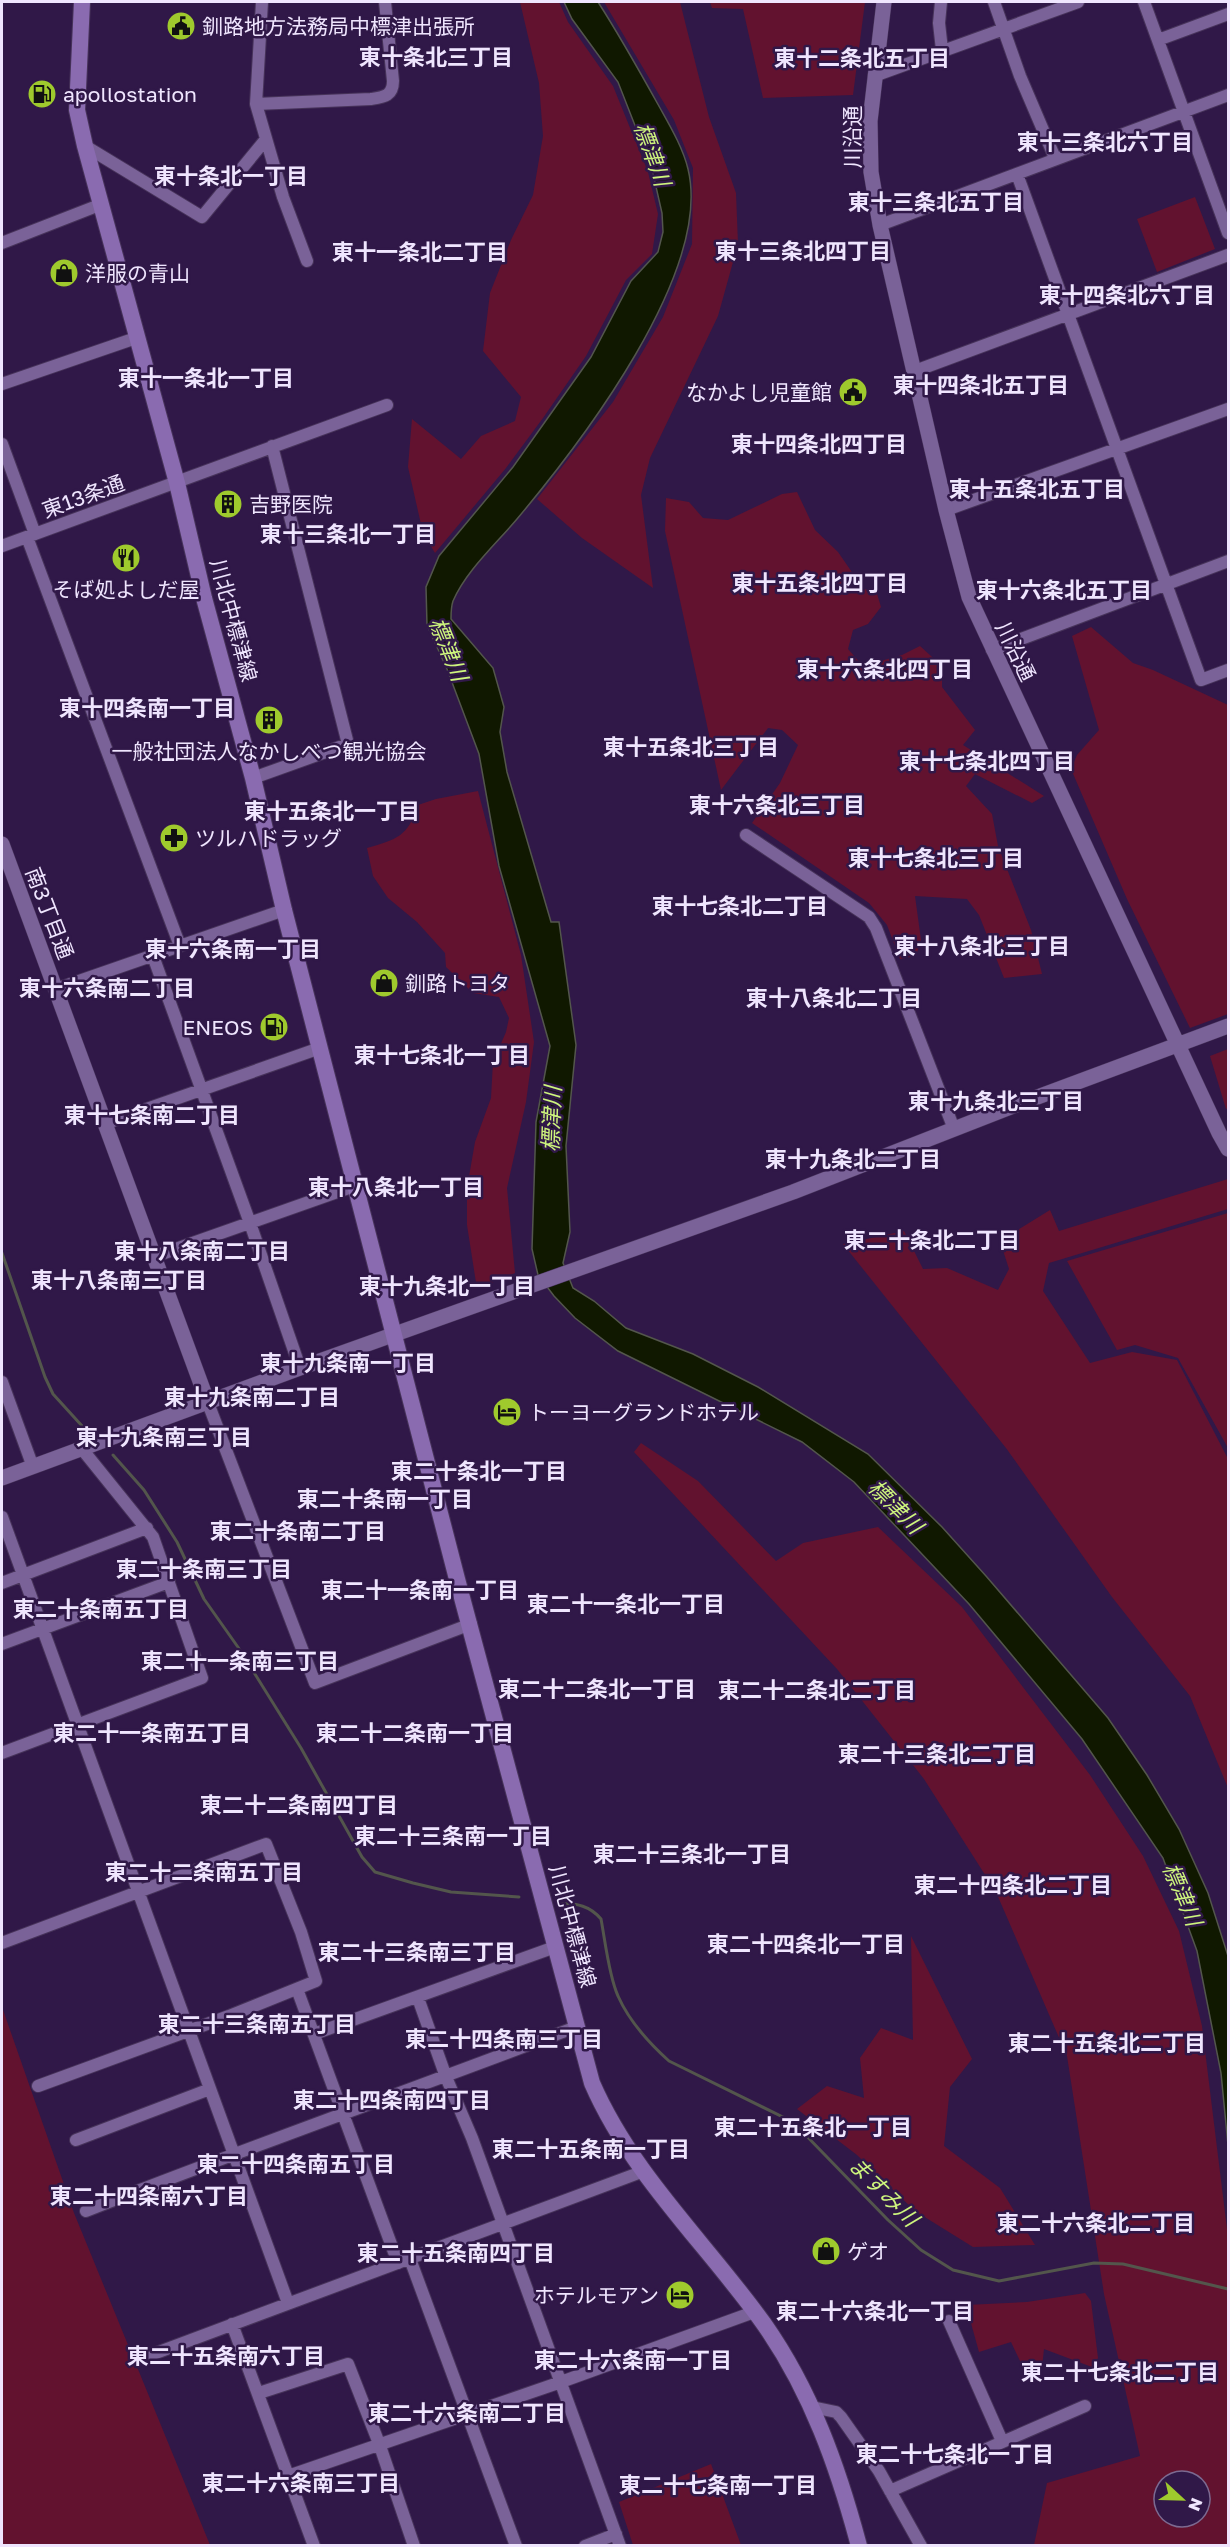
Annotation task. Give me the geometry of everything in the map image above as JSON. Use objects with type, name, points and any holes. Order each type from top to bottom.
[{"type":"main road","name":"川北中標津線","points":[[82,2],[77,110],[136,338],[177,483],[204,598],[253,778],[284,910],[394,1335],[592,2083],[603,2107],[644,2171],[764,2325],[812,2407],[840,2478],[859,2546]]},
{"type":"street","points":[[262,2],[256,104],[283,197],[307,261]]},
{"type":"street","points":[[256,104],[371,99],[388,95],[393,90],[393,81],[385,2]]},
{"type":"street","name":"川沿通","points":[[884,2],[874,76],[870,144],[872,172],[880,225],[946,510],[969,597],[1228,1149]]},
{"type":"street","points":[[941,2],[939,23],[942,50]]},
{"type":"street","points":[[994,2],[1020,76],[1055,158]]},
{"type":"street","points":[[874,76],[1078,2]]},
{"type":"street","points":[[1144,2],[1228,233]]},
{"type":"street","points":[[1158,40],[1228,14]]},
{"type":"street","points":[[880,225],[1228,95]]},
{"type":"street","points":[[86,146],[202,217],[266,139]]},
{"type":"street","points":[[1017,174],[1201,680],[1228,670]]},
{"type":"street","points":[[2,243],[102,204]]},
{"type":"street","points":[[915,371],[1228,255]]},
{"type":"street","points":[[2,384],[136,338]]},
{"type":"street","name":"東13条通","points":[[2,546],[387,405]]},
{"type":"street","points":[[946,510],[1228,409]]},
{"type":"street","points":[[2,444],[31,536],[180,946]]},
{"type":"street","points":[[253,778],[348,744],[272,446]]},
{"type":"street","points":[[992,650],[1228,561]]},
{"type":"street","points":[[746,835],[869,917],[876,928],[954,1129]]},
{"type":"street","name":"南3丁目通","points":[[2,844],[208,1403]]},
{"type":"street","points":[[56,989],[284,910]]},
{"type":"street","points":[[153,956],[300,1368]]},
{"type":"street","points":[[2,1479],[300,1368],[792,1192],[1228,1026]]},
{"type":"street","points":[[104,1124],[320,1048]]},
{"type":"street","points":[[153,1257],[357,1185]]},
{"type":"street","points":[[2,1382],[33,1467]]},
{"type":"street","points":[[208,1403],[315,1683],[471,1624]]},
{"type":"street","points":[[2,1753],[202,1677],[153,1537],[82,1449]]},
{"type":"street","points":[[2,1517],[40,1629],[78,1724],[288,2303]]},
{"type":"street","points":[[2,1583],[147,1528]]},
{"type":"street","points":[[2,1644],[169,1582]]},
{"type":"street","points":[[2,1943],[266,1844],[301,1932],[316,1980],[38,2086]]},
{"type":"street","points":[[314,2034],[555,1947]]},
{"type":"street","points":[[297,1989],[343,2114],[468,2414],[516,2546]]},
{"type":"street","points":[[418,1998],[446,2077],[472,2138],[618,2540],[585,2546]]},
{"type":"street","points":[[87,2211],[233,2153],[446,2077],[576,2027]]},
{"type":"street","points":[[76,2139],[210,2089]]},
{"type":"street","points":[[148,2356],[644,2171]]},
{"type":"street","points":[[288,2476],[380,2446],[754,2312]]},
{"type":"street","points":[[949,2321],[1002,2441]]},
{"type":"street","points":[[232,2324],[314,2546]]},
{"type":"street","points":[[259,2393],[348,2364],[380,2446],[414,2546]]},
{"type":"street","points":[[890,2491],[1085,2406]]},
{"type":"street","points":[[812,2407],[836,2412],[841,2417],[890,2491],[921,2546]]},
{"type":"shaded area","points":[[520,2],[559,2],[568,22],[613,86],[648,172],[658,214],[652,254],[626,280],[586,356],[543,418],[506,468],[435,553],[423,533],[408,467],[412,419],[461,459],[481,436],[515,421],[521,397],[483,351],[490,293],[511,240],[533,195],[543,136],[539,83]]},
{"type":"shaded area","points":[[604,2],[680,2],[709,117],[736,193],[738,244],[718,316],[650,458],[641,495],[653,588],[582,538],[537,499],[613,402],[663,317],[692,244],[693,168],[674,120]]},
{"type":"shaded area","points":[[710,2],[865,2],[853,95],[763,98],[743,9],[712,8]]},
{"type":"shaded area","points":[[1195,197],[1215,249],[1157,272],[1137,219]]},
{"type":"shaded area","points":[[797,492],[815,530],[838,552],[856,578],[851,593],[875,587],[881,607],[868,624],[853,630],[848,649],[863,666],[902,655],[920,646],[942,666],[942,687],[975,730],[963,745],[1044,796],[1032,803],[975,774],[966,786],[992,814],[998,846],[1031,930],[1042,974],[1004,978],[979,915],[967,899],[915,896],[921,940],[916,956],[900,959],[887,925],[869,903],[752,823],[780,783],[798,745],[782,730],[768,728],[721,790],[665,531],[666,498],[689,502],[703,518],[728,520],[782,494]]},
{"type":"shaded area","points":[[1091,627],[1133,663],[1228,705],[1228,1014],[1190,1028],[1127,899],[1071,769],[1077,755],[1099,730],[1072,636]]},
{"type":"shaded area","points":[[478,791],[521,955],[534,1042],[526,1102],[507,1188],[515,1273],[477,1289],[467,1225],[467,1188],[475,1142],[491,1098],[493,1062],[506,1032],[509,1018],[499,997],[473,993],[446,967],[445,953],[417,922],[388,898],[373,876],[367,848],[400,835],[410,824],[418,805]]},
{"type":"shaded area","points":[[1228,1049],[1228,1108],[1226,1109],[1210,1056]]},
{"type":"shaded area","points":[[1228,1179],[1228,1209],[1049,1263],[1043,1291],[1090,1363],[1132,1352],[1177,1360],[1228,1459],[1228,1788],[1190,1696],[1112,1597],[1006,1448],[843,1244],[904,1231],[923,1269],[947,1268],[998,1290],[1009,1269],[1000,1241],[1050,1210],[1059,1231]]},
{"type":"shaded area","points":[[1228,1213],[1228,1448],[1178,1358],[1135,1345],[1117,1350],[1067,1261]]},
{"type":"shaded area","points":[[641,1443],[698,1481],[776,1561],[803,1543],[878,1527],[962,1607],[1090,1775],[1143,1856],[1179,1931],[1202,2026],[1228,2237],[1228,2545],[1034,2545],[1047,2483],[1140,2456],[1104,2294],[1067,2056],[996,1892],[924,1779],[837,1669],[634,1452]]},
{"type":"shaded area","points":[[911,1936],[972,2059],[950,2087],[944,2146],[1000,2188],[1035,2245],[973,2247],[915,2211],[857,2155],[797,2109],[827,2086],[864,2098],[860,2058],[881,2028],[913,2040]]},
{"type":"shaded area","points":[[2,2007],[74,2213],[210,2545],[2,2545]]},
{"type":"shaded area","points":[[1085,2293],[1091,2301],[1098,2358],[1092,2367],[1044,2349],[1042,2367],[1029,2380],[1011,2342],[979,2352],[966,2305],[1027,2302]]},
{"type":"shaded area","points":[[711,2464],[741,2545],[633,2545],[619,2502]]},
{"type":"water","name":"標津川","points":[[564,2],[598,2],[614,28],[668,122],[683,153],[688,169],[690,211],[681,257],[661,305],[636,354],[574,447],[517,519],[465,579],[451,608],[451,619],[493,668],[504,707],[500,732],[507,772],[551,922],[559,922],[576,1045],[566,1146],[570,1232],[563,1263],[573,1288],[594,1301],[626,1328],[693,1354],[758,1387],[868,1454],[942,1527],[1108,1718],[1147,1775],[1179,1829],[1208,1893],[1228,1956],[1228,2145],[1221,2073],[1197,1951],[1163,1858],[1082,1739],[969,1604],[854,1482],[802,1442],[618,1351],[575,1318],[538,1275],[532,1249],[536,1122],[550,1046],[499,866],[479,754],[447,669],[427,625],[426,587],[439,556],[513,467],[591,357],[631,281],[658,252],[663,232],[662,213],[652,169],[618,82],[572,19]]},
{"type":"waterway","name":"ますみ川","points":[[2,1253],[45,1377],[53,1394],[83,1427]]},
{"type":"waterway","name":"ますみ川","points":[[113,1455],[144,1490],[177,1542],[204,1599],[240,1650],[301,1748],[362,1857],[375,1872],[451,1892],[519,1897]]},
{"type":"waterway","name":"ますみ川","points":[[560,1904],[583,1906],[601,1919],[610,1969],[618,1996],[634,2023],[669,2061],[793,2122],[888,2220],[921,2250],[953,2270],[999,2281],[1094,2263],[1123,2264],[1228,2289]]},
{"type":"place","name":"釧路地方法務局中標津出張所","points":[[181,26]]},
{"type":"place","name":"apollostation","points":[[42,94]]},
{"type":"place","name":"洋服の青山","points":[[64,273]]},
{"type":"place","name":"なかよし児童館","points":[[853,392]]},
{"type":"place","name":"吉野医院","points":[[228,504]]},
{"type":"place","name":"そば処よしだ屋","points":[[126,558]]},
{"type":"place","name":"一般社団法人なかしべつ観光協会","points":[[269,720]]},
{"type":"place","name":"ツルハドラッグ","points":[[174,838]]},
{"type":"place","name":"釧路トヨタ","points":[[384,983]]},
{"type":"place","name":"ENEOS","points":[[274,1027]]},
{"type":"place","name":"トーヨーグランドホテル","points":[[507,1412]]},
{"type":"place","name":"ゲオ","points":[[826,2251]]},
{"type":"place","name":"ホテルモアン","points":[[680,2295]]},
{"type":"district","name":"東十条北三丁目","points":[[436,56]]},
{"type":"district","name":"東十二条北五丁目","points":[[862,57]]},
{"type":"district","name":"東十三条北六丁目","points":[[1105,141]]},
{"type":"district","name":"東十条北一丁目","points":[[231,175]]},
{"type":"district","name":"東十三条北五丁目","points":[[936,201]]},
{"type":"district","name":"東十三条北四丁目","points":[[803,250]]},
{"type":"district","name":"東十一条北二丁目","points":[[420,251]]},
{"type":"district","name":"東十四条北六丁目","points":[[1127,294]]},
{"type":"district","name":"東十一条北一丁目","points":[[206,377]]},
{"type":"district","name":"東十四条北五丁目","points":[[981,384]]},
{"type":"district","name":"東十四条北四丁目","points":[[819,443]]},
{"type":"district","name":"東十五条北五丁目","points":[[1037,488]]},
{"type":"district","name":"東十三条北一丁目","points":[[348,533]]},
{"type":"district","name":"東十五条北四丁目","points":[[820,582]]},
{"type":"district","name":"東十六条北五丁目","points":[[1064,589]]},
{"type":"district","name":"東十六条北四丁目","points":[[885,668]]},
{"type":"district","name":"東十四条南一丁目","points":[[147,707]]},
{"type":"district","name":"東十五条北三丁目","points":[[691,746]]},
{"type":"district","name":"東十七条北四丁目","points":[[987,760]]},
{"type":"district","name":"東十六条北三丁目","points":[[777,804]]},
{"type":"district","name":"東十五条北一丁目","points":[[332,810]]},
{"type":"district","name":"東十七条北三丁目","points":[[936,857]]},
{"type":"district","name":"東十七条北二丁目","points":[[740,905]]},
{"type":"district","name":"東十八条北三丁目","points":[[982,945]]},
{"type":"district","name":"東十六条南一丁目","points":[[233,948]]},
{"type":"district","name":"東十六条南二丁目","points":[[107,987]]},
{"type":"district","name":"東十八条北二丁目","points":[[834,997]]},
{"type":"district","name":"東十七条北一丁目","points":[[442,1054]]},
{"type":"district","name":"東十九条北三丁目","points":[[996,1100]]},
{"type":"district","name":"東十七条南二丁目","points":[[152,1114]]},
{"type":"district","name":"東十九条北二丁目","points":[[853,1158]]},
{"type":"district","name":"東十八条北一丁目","points":[[396,1186]]},
{"type":"district","name":"東二十条北二丁目","points":[[932,1239]]},
{"type":"district","name":"東十八条南二丁目","points":[[202,1250]]},
{"type":"district","name":"東十八条南三丁目","points":[[119,1279]]},
{"type":"district","name":"東十九条北一丁目","points":[[447,1285]]},
{"type":"district","name":"東十九条南一丁目","points":[[348,1362]]},
{"type":"district","name":"東十九条南二丁目","points":[[252,1396]]},
{"type":"district","name":"東十九条南三丁目","points":[[164,1436]]},
{"type":"district","name":"東二十条北一丁目","points":[[479,1470]]},
{"type":"district","name":"東二十条南一丁目","points":[[385,1498]]},
{"type":"district","name":"東二十条南二丁目","points":[[298,1530]]},
{"type":"district","name":"東二十条南三丁目","points":[[204,1568]]},
{"type":"district","name":"東二十一条南一丁目","points":[[420,1589]]},
{"type":"district","name":"東二十一条北一丁目","points":[[626,1603]]},
{"type":"district","name":"東二十条南五丁目","points":[[101,1608]]},
{"type":"district","name":"東二十一条南三丁目","points":[[240,1660]]},
{"type":"district","name":"東二十二条北一丁目","points":[[597,1688]]},
{"type":"district","name":"東二十二条北二丁目","points":[[817,1689]]},
{"type":"district","name":"東二十一条南五丁目","points":[[152,1732]]},
{"type":"district","name":"東二十二条南一丁目","points":[[415,1732]]},
{"type":"district","name":"東二十三条北二丁目","points":[[937,1753]]},
{"type":"district","name":"東二十二条南四丁目","points":[[299,1804]]},
{"type":"district","name":"東二十三条南一丁目","points":[[453,1835]]},
{"type":"district","name":"東二十三条北一丁目","points":[[692,1853]]},
{"type":"district","name":"東二十二条南五丁目","points":[[204,1871]]},
{"type":"district","name":"東二十四条北二丁目","points":[[1013,1884]]},
{"type":"district","name":"東二十四条北一丁目","points":[[806,1943]]},
{"type":"district","name":"東二十三条南三丁目","points":[[417,1951]]},
{"type":"district","name":"東二十三条南五丁目","points":[[257,2023]]},
{"type":"district","name":"東二十四条南三丁目","points":[[504,2038]]},
{"type":"district","name":"東二十五条北二丁目","points":[[1107,2042]]},
{"type":"district","name":"東二十四条南四丁目","points":[[392,2099]]},
{"type":"district","name":"東二十五条北一丁目","points":[[813,2126]]},
{"type":"district","name":"東二十五条南一丁目","points":[[591,2148]]},
{"type":"district","name":"東二十四条南五丁目","points":[[296,2163]]},
{"type":"district","name":"東二十四条南六丁目","points":[[149,2195]]},
{"type":"district","name":"東二十六条北二丁目","points":[[1096,2222]]},
{"type":"district","name":"東二十五条南四丁目","points":[[456,2252]]},
{"type":"district","name":"東二十六条北一丁目","points":[[875,2310]]},
{"type":"district","name":"東二十五条南六丁目","points":[[226,2355]]},
{"type":"district","name":"東二十六条南一丁目","points":[[633,2359]]},
{"type":"district","name":"東二十七条北二丁目","points":[[1120,2371]]},
{"type":"district","name":"東二十六条南二丁目","points":[[467,2412]]},
{"type":"district","name":"東二十七条北一丁目","points":[[955,2453]]},
{"type":"district","name":"東二十六条南三丁目","points":[[301,2482]]},
{"type":"district","name":"東二十七条南一丁目","points":[[718,2484]]}]
